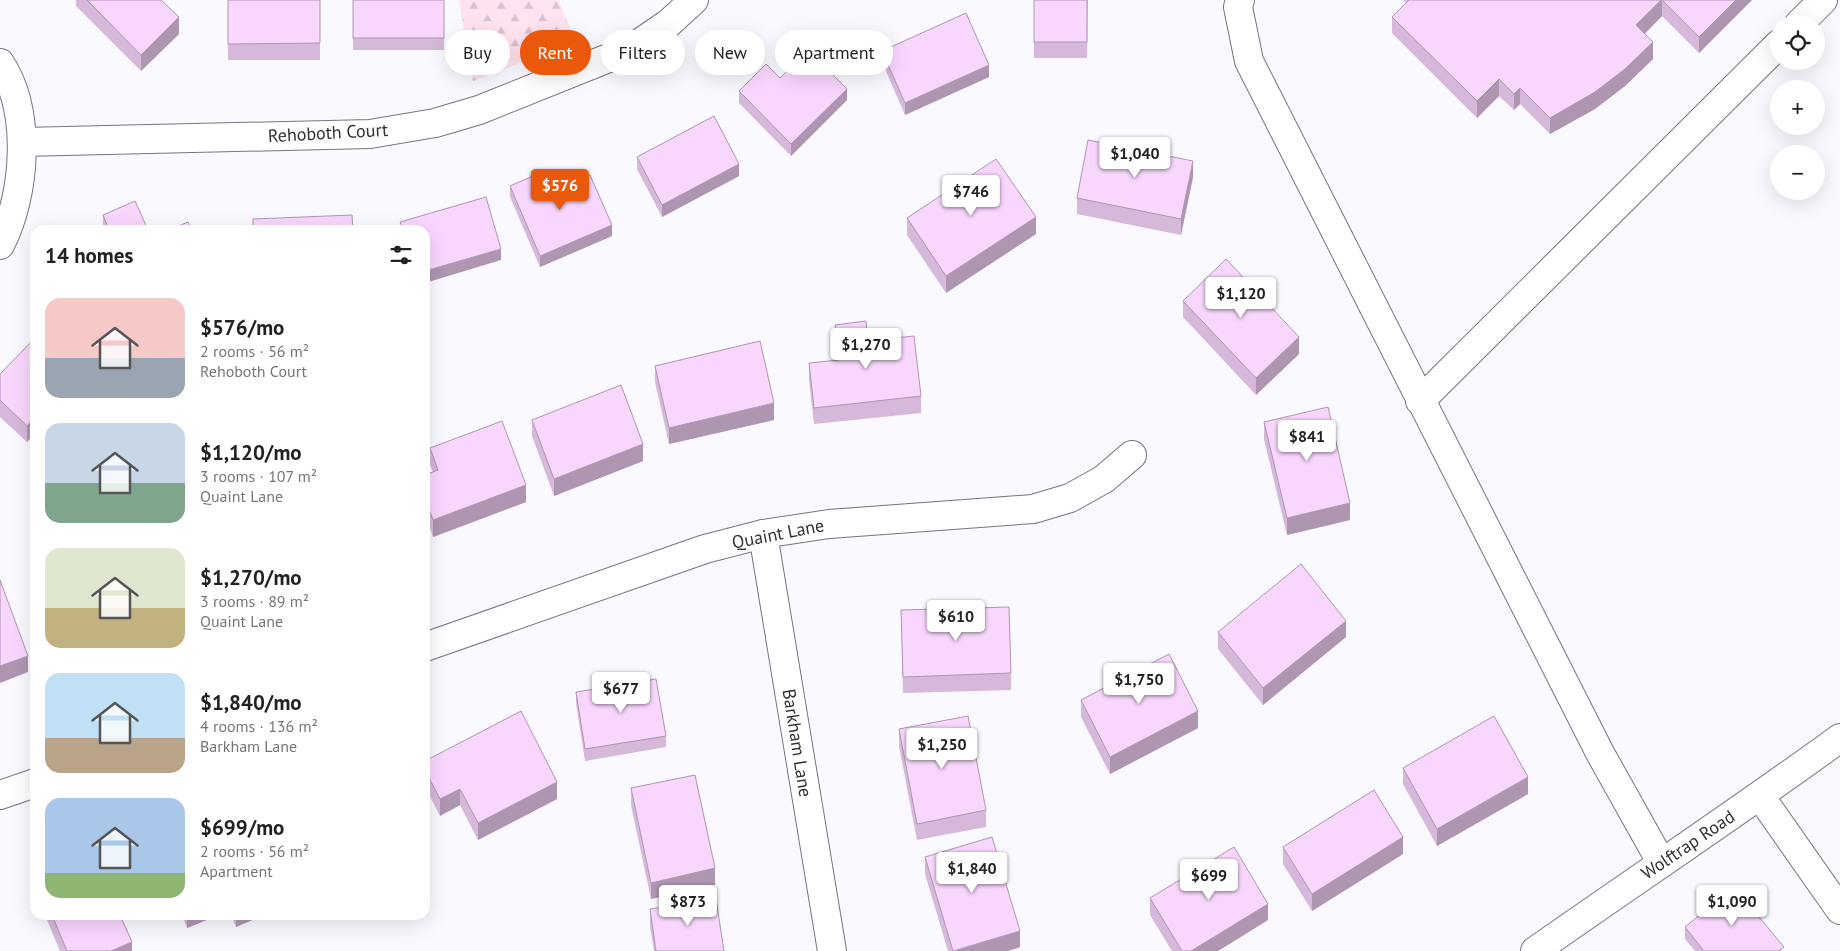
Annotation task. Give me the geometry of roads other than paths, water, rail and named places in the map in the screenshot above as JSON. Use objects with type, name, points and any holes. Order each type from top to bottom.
[{"type":"street","name":"Rehoboth Court","points":[[22,142],[370,134],[435,123],[479,110],[631,49],[669,23],[694,0]]},
{"type":"street","points":[[1240,0],[1238,7],[1249,61],[1600,753],[1661,862]]},
{"type":"street","points":[[1808,15],[1823,0]]},
{"type":"street","points":[[1420,401],[1770,53]]},
{"type":"street","points":[[0,63],[6,72],[17,102],[22,142],[18,195],[6,233],[0,245]]},
{"type":"street","name":"Quaint Lane","points":[[430,645],[705,549],[763,534],[829,524],[1033,509],[1070,498],[1104,479],[1132,455]]},
{"type":"street","name":"Barkham Lane","points":[[763,534],[832,951]]},
{"type":"street","name":"Wolftrap Road","points":[[1535,951],[1661,862],[1760,796],[1840,738]]},
{"type":"street","points":[[0,795],[30,785]]},
{"type":"street","points":[[1760,796],[1840,910]]}]
